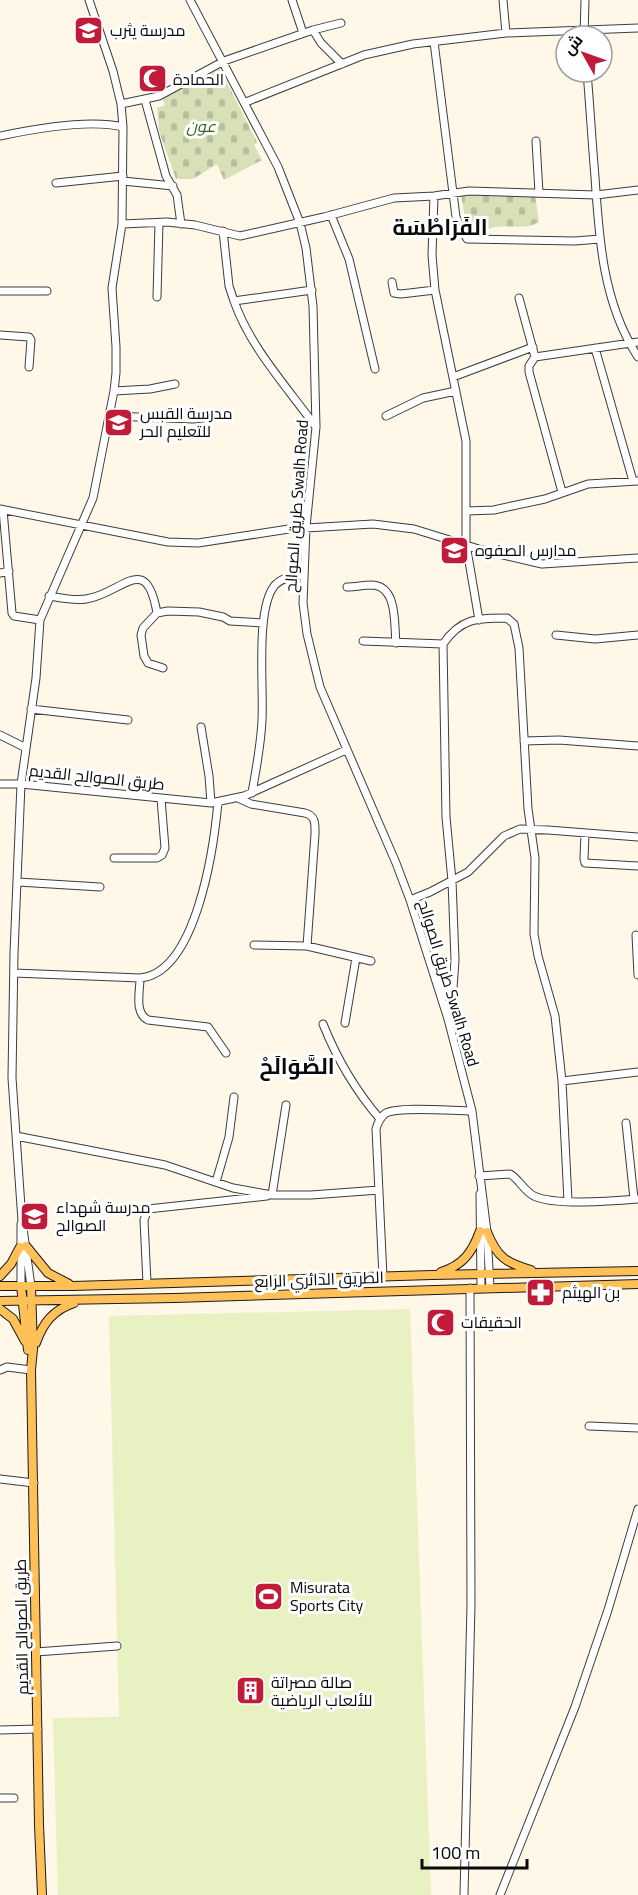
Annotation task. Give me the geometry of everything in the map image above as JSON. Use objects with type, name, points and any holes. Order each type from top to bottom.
[{"type":"main road","points":[[432,1275],[462,1263],[473,1250],[483,1232],[498,1254],[506,1261],[532,1270],[553,1272]]},
{"type":"main road","points":[[0,1276],[23,1247],[48,1273],[72,1286]]},
{"type":"main road","name":"الطريق الدائري الرابع","points":[[0,1286],[638,1271]]},
{"type":"main road","name":"الطريق الدائري الرابع","points":[[0,1301],[638,1284]]},
{"type":"main road","name":"طريق الصوالح القديم","points":[[26,1286],[32,1359],[42,1895]]},
{"type":"main road","points":[[31,1349],[39,1332],[54,1312],[82,1300]]},
{"type":"main road","points":[[0,1309],[13,1319],[31,1349]]},
{"type":"street","points":[[0,784],[21,784],[24,747],[36,678],[40,620],[93,498],[114,391],[116,347],[113,273],[122,224],[123,128],[121,104],[113,71],[89,0]]},
{"type":"street","name":"طريق الصوالح Swalh Road","points":[[190,0],[246,102],[278,167],[300,223],[312,290],[316,427],[306,527],[303,603],[306,634],[320,687],[410,900],[441,993],[472,1111],[479,1176],[485,1288]]},
{"type":"street","points":[[291,0],[303,33]]},
{"type":"street","points":[[503,0],[506,33]]},
{"type":"street","points":[[584,24],[585,0]]},
{"type":"street","points":[[121,104],[159,96],[224,61],[341,22]]},
{"type":"street","points":[[614,30],[638,28]]},
{"type":"street","points":[[313,30],[321,43],[342,64]]},
{"type":"street","points":[[246,102],[350,59],[377,51],[506,33],[554,33]]},
{"type":"street","points":[[434,42],[456,217],[465,236],[470,240],[600,239]]},
{"type":"street","points":[[588,84],[600,239],[617,320],[638,357]]},
{"type":"street","points":[[145,100],[166,176],[177,195],[181,224]]},
{"type":"street","points":[[0,136],[80,126],[114,125],[123,128]]},
{"type":"street","points":[[536,141],[539,193]]},
{"type":"street","points":[[56,183],[123,178],[172,186]]},
{"type":"street","points":[[122,224],[181,224],[240,236],[331,216],[394,198],[469,191],[596,195],[638,190]]},
{"type":"street","points":[[434,196],[432,255],[435,290],[466,441],[466,544],[479,620]]},
{"type":"street","points":[[331,216],[349,259],[375,369]]},
{"type":"street","points":[[157,297],[159,223]]},
{"type":"street","points":[[223,231],[229,286],[241,319],[256,345],[316,427]]},
{"type":"street","points":[[392,282],[394,293],[435,290]]},
{"type":"street","points":[[234,300],[312,290]]},
{"type":"street","points":[[0,291],[47,291]]},
{"type":"street","points":[[519,298],[535,357],[529,366],[529,372],[562,492]]},
{"type":"street","points":[[0,335],[29,337],[31,340],[29,367]]},
{"type":"street","points":[[535,357],[638,342]]},
{"type":"street","points":[[453,377],[533,347]]},
{"type":"street","points":[[467,511],[503,508],[545,499],[588,484],[635,481],[595,348]]},
{"type":"street","points":[[114,391],[150,389],[175,384]]},
{"type":"street","points":[[386,416],[423,398],[456,391]]},
{"type":"street","points":[[109,416],[194,419],[217,416]]},
{"type":"street","points":[[40,620],[13,615],[2,510],[168,542],[198,543],[306,527],[373,524],[414,529],[511,558],[542,564],[638,558]]},
{"type":"street","points":[[0,573],[9,571]]},
{"type":"street","points":[[252,793],[262,718],[263,623],[270,593],[284,578],[304,574]]},
{"type":"street","points":[[49,596],[87,599],[131,580],[139,579],[150,586],[157,613]]},
{"type":"street","points":[[347,587],[374,585],[388,593],[393,604],[396,643]]},
{"type":"street","points":[[163,668],[148,663],[142,648],[143,628],[157,613],[199,612],[223,617],[230,621],[263,623]]},
{"type":"street","points":[[441,993],[453,988],[455,960],[452,881],[446,817],[443,644],[463,623],[507,618],[514,624],[519,648],[530,829],[535,858],[534,934],[555,1016],[562,1081],[568,1201]]},
{"type":"street","points":[[556,635],[595,639],[638,634]]},
{"type":"street","points":[[363,641],[443,644]]},
{"type":"street","points":[[31,709],[128,720]]},
{"type":"street","points":[[14,973],[141,978],[154,975],[171,961],[197,911],[205,889],[212,854],[214,803],[201,727]]},
{"type":"street","points":[[0,735],[24,747]]},
{"type":"street","points":[[524,741],[558,740],[638,746]]},
{"type":"street","name":"طريق الصوالح القديم","points":[[26,1286],[12,1078],[21,784],[214,803],[252,793],[346,750]]},
{"type":"street","points":[[238,798],[251,804],[313,816],[315,834],[307,946]]},
{"type":"street","points":[[114,858],[158,858],[162,855],[165,848],[160,799]]},
{"type":"street","points":[[410,900],[468,872],[504,836],[513,832],[530,829],[638,837]]},
{"type":"street","points":[[585,833],[585,863],[638,866]]},
{"type":"street","points":[[18,882],[100,887]]},
{"type":"street","points":[[636,935],[638,975]]},
{"type":"street","points":[[254,945],[307,946],[371,962]]},
{"type":"street","points":[[345,1023],[356,958]]},
{"type":"street","points":[[141,978],[139,1011],[142,1016],[148,1020],[208,1027],[213,1031],[226,1053]]},
{"type":"street","points":[[323,1024],[333,1050],[345,1070],[359,1093],[380,1119]]},
{"type":"street","points":[[562,1081],[638,1072]]},
{"type":"street","points":[[216,1182],[229,1137],[234,1097]]},
{"type":"street","points":[[272,1195],[286,1105]]},
{"type":"street","points":[[383,1277],[376,1129],[380,1119],[395,1110],[472,1111]]},
{"type":"street","points":[[479,1176],[510,1174],[533,1195],[568,1201],[636,1199],[626,1123]]},
{"type":"street","points":[[16,1136],[165,1165],[233,1188],[272,1195],[311,1195],[379,1190]]},
{"type":"street","points":[[147,1283],[144,1220],[148,1209],[251,1200],[272,1195]]},
{"type":"street","points":[[464,1895],[471,1605],[470,1288]]},
{"type":"street","points":[[0,1370],[7,1367],[32,1370]]},
{"type":"street","points":[[590,1426],[638,1428]]},
{"type":"street","points":[[0,1479],[34,1484]]},
{"type":"street","points":[[500,1895],[575,1707],[611,1600],[638,1509]]},
{"type":"street","points":[[36,1652],[117,1646]]},
{"type":"street","points":[[0,1730],[38,1729]]},
{"type":"street","points":[[0,1798],[14,1798]]},
{"type":"green space","name":"عون","points":[[220,69],[257,142],[254,145],[262,160],[224,180],[217,164],[193,179],[176,179],[159,131],[157,108],[165,105],[163,100],[167,96]]},
{"type":"green space","points":[[461,195],[535,195],[539,222],[523,227],[495,227],[472,234],[470,223],[466,223]]},
{"type":"green space","name":"Misurata Sports City","points":[[410,1309],[431,1895],[58,1895],[53,1718],[119,1717],[109,1316]]},
{"type":"place","name":"مدرسة يثرب","points":[[89,30]]},
{"type":"place","name":"الحمادة","points":[[152,79]]},
{"type":"place","name":"مدرسة القبس للتعليم الحر","points":[[119,422]]},
{"type":"place","name":"مدارس الصفوه","points":[[454,550]]},
{"type":"place","name":"مدرسة شهداء الصوالح","points":[[35,1216]]},
{"type":"place","name":"بن الهيثم","points":[[541,1292]]},
{"type":"place","name":"الحقيقات","points":[[440,1322]]},
{"type":"place","name":"Misurata Sports City","points":[[269,1596]]},
{"type":"place","name":"صالة مصراتة للألعاب الرياضية","points":[[250,1691]]},
{"type":"district","name":"الفَرَاطْسَة","points":[[440,227]]},
{"type":"district","name":"الصَّوَالَحْ","points":[[297,1066]]}]
